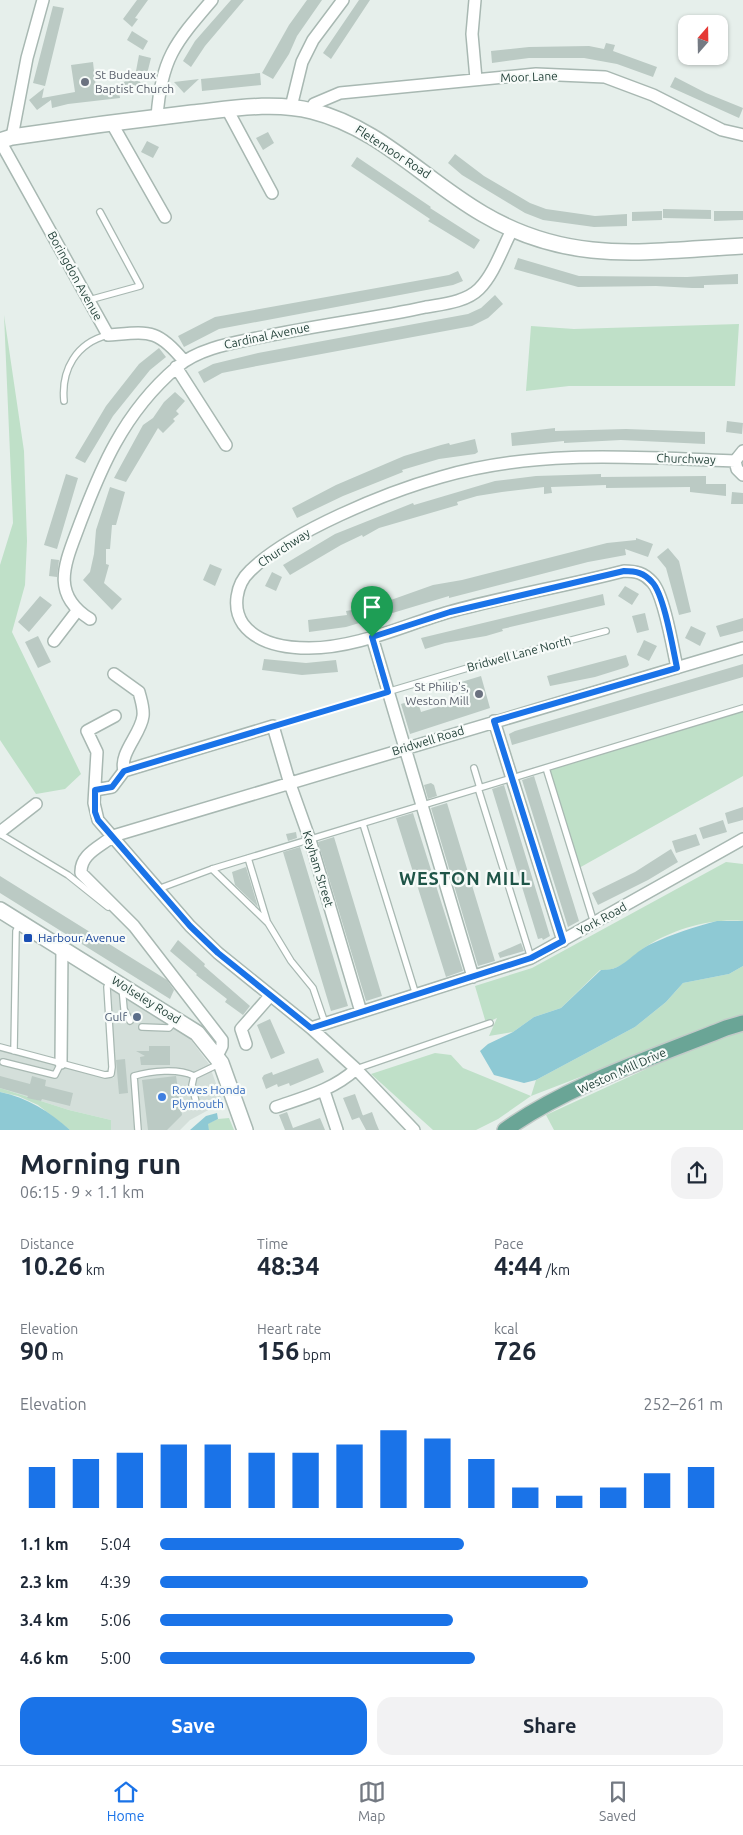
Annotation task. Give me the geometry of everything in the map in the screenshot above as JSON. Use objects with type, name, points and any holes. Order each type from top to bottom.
[{"type":"main road","name":"Weston Mill Drive","points":[[509,1129],[525,1116],[609,1075],[743,1023]]},
{"type":"street","points":[[4,140],[43,0]]},
{"type":"street","points":[[157,117],[159,90],[164,70],[173,50],[181,35],[212,0]]},
{"type":"street","points":[[291,107],[302,62],[313,40],[342,0]]},
{"type":"street","points":[[475,0],[472,34],[476,79]]},
{"type":"street","name":"Moor Lane","points":[[311,110],[314,104],[340,93],[536,74],[605,77],[653,95],[722,130],[743,135]]},
{"type":"street","name":"Fletemoor Road","points":[[4,140],[112,122],[227,110],[291,107],[311,110],[343,120],[374,137],[482,214],[512,230],[554,245],[587,251],[621,252],[743,246]]},
{"type":"street","points":[[227,110],[272,193]]},
{"type":"street","points":[[112,122],[165,217]]},
{"type":"street","name":"Boringdon Avenue","points":[[4,140],[108,335],[132,333],[161,337],[180,364],[226,445]]},
{"type":"street","name":"Cardinal Avenue","points":[[90,619],[77,611],[66,593],[63,580],[68,554],[99,473],[117,439],[137,410],[180,364],[219,346],[327,324],[399,313],[468,297],[478,290],[489,275],[512,230]]},
{"type":"street","points":[[743,451],[735,461],[737,469],[743,475]]},
{"type":"street","name":"Churchway","points":[[677,668],[665,615],[654,584],[636,571],[624,571],[450,612],[372,637],[311,648],[285,646],[267,642],[250,632],[240,618],[236,604],[240,586],[249,571],[316,527],[365,505],[439,477],[480,467],[570,457],[735,461]]},
{"type":"street","points":[[54,641],[77,611]]},
{"type":"street","points":[[372,637],[473,977]]},
{"type":"street","name":"Bridwell Road","points":[[113,836],[743,648]]},
{"type":"street","points":[[114,674],[139,692],[143,707],[143,718],[124,760],[124,771]]},
{"type":"street","points":[[115,716],[87,730],[97,752],[95,812],[98,820],[156,890],[218,953],[311,1028],[356,1069],[414,1130]]},
{"type":"street","points":[[494,721],[563,941]]},
{"type":"street","name":"Bridwell Lane North","points":[[95,790],[112,787],[124,771],[273,726]]},
{"type":"street","name":"Keyham Street","points":[[273,726],[290,784],[310,840],[361,1012]]},
{"type":"street","points":[[0,833],[36,804]]},
{"type":"street","points":[[113,836],[82,860],[81,873],[134,926],[222,1040],[219,1060]]},
{"type":"street","name":"York Road","points":[[311,1028],[531,958],[743,839]]},
{"type":"street","name":"Wolseley Road","points":[[0,910],[197,1033],[219,1060],[245,1130]]},
{"type":"street","points":[[61,1063],[62,948]]},
{"type":"street","points":[[246,1044],[241,1029],[270,996]]},
{"type":"street","points":[[276,1107],[324,1091],[344,1080],[356,1069]]},
{"type":"street","points":[[324,1091],[337,1130]]},
{"type":"lane","points":[[88,300],[140,286],[100,212]]},
{"type":"lane","points":[[64,401],[62,386],[66,370],[74,355],[99,337],[108,335]]},
{"type":"lane","name":"Bridwell Lane North","points":[[273,726],[491,661],[606,631]]},
{"type":"lane","points":[[156,890],[212,869],[743,708]]},
{"type":"lane","points":[[474,768],[531,958]]},
{"type":"lane","points":[[546,768],[594,923]]},
{"type":"lane","points":[[363,824],[416,995]]},
{"type":"lane","points":[[0,833],[68,875],[123,920],[134,926]]},
{"type":"lane","points":[[248,858],[268,923],[291,961],[313,988],[325,1023]]},
{"type":"lane","points":[[212,869],[268,923]]},
{"type":"lane","points":[[14,1050],[16,930],[20,922]]},
{"type":"lane","points":[[0,1047],[105,1075],[110,1074],[112,1067],[107,987],[116,981],[124,1010],[130,1021]]},
{"type":"lane","points":[[142,1027],[169,1028],[176,1019]]},
{"type":"lane","points":[[356,1069],[490,1023]]},
{"type":"lane","points":[[196,1102],[192,1085],[194,1076],[219,1060]]},
{"type":"lane","points":[[3,1062],[56,1075],[61,1063]]},
{"type":"lane","points":[[138,1130],[134,1076],[174,1071],[187,1072],[194,1076]]},
{"type":"shaded area","points":[[111,987],[180,1029],[191,1040],[209,1064],[225,1109],[212,1108],[190,1120],[180,1130],[111,1130],[111,1120],[69,1110],[0,1088],[0,1049],[114,1078]]},
{"type":"green space","points":[[4,315],[24,451],[27,541],[25,585],[12,632],[81,774],[65,789],[36,794],[0,740],[0,565],[13,523]]},
{"type":"green space","points":[[739,324],[735,386],[569,386],[526,391],[531,326],[574,329]]},
{"type":"green space","points":[[743,711],[743,776],[579,868],[549,770]]},
{"type":"green space","points":[[726,862],[743,864],[743,921],[706,923],[669,934],[647,946],[620,966],[608,970],[600,970],[561,1008],[534,1017],[513,1032],[489,1036],[497,1018],[486,1023],[475,986],[532,968]]},
{"type":"green space","points":[[743,966],[743,1017],[723,1022],[531,1096],[536,1080],[635,1027],[666,1002],[683,983],[729,974]]},
{"type":"green space","points":[[743,1027],[743,1130],[554,1130],[546,1115],[731,1030]]},
{"type":"green space","points":[[435,1053],[451,1055],[463,1068],[531,1096],[498,1119],[476,1130],[433,1130],[371,1074]]},
{"type":"green space","points":[[0,1088],[69,1110],[111,1120],[111,1130],[70,1130],[38,1105],[18,1096],[0,1092]]},
{"type":"green space","points":[[229,1118],[234,1130],[209,1130],[207,1124],[218,1119]]},
{"type":"water","points":[[717,921],[743,921],[743,966],[729,974],[683,983],[666,1002],[635,1027],[536,1080],[524,1083],[494,1075],[480,1051],[488,1044],[513,1032],[534,1017],[561,1008],[601,970],[609,970],[622,965],[644,948],[659,940]]},
{"type":"water","points":[[0,1092],[38,1106],[70,1130],[0,1130]]},
{"type":"water","points":[[217,1113],[218,1119],[208,1124],[209,1130],[190,1130],[206,1116]]},
{"type":"building","points":[[137,0],[148,0],[135,18],[138,19],[132,27],[123,19]]},
{"type":"building","points":[[231,0],[244,0],[205,46],[191,67],[183,61],[195,41]]},
{"type":"building","points":[[307,0],[322,0],[297,36],[289,54],[273,79],[262,73],[289,25]]},
{"type":"building","points":[[359,0],[370,0],[331,59],[323,53]]},
{"type":"building","points":[[53,6],[64,8],[45,86],[33,83]]},
{"type":"building","points":[[132,31],[148,41],[143,50],[127,40]]},
{"type":"building","points":[[606,43],[615,45],[613,51],[657,67],[653,77],[617,64],[584,58],[529,58],[492,63],[491,51],[529,47],[589,46],[604,49]]},
{"type":"building","points":[[139,55],[151,58],[147,74],[136,71]]},
{"type":"building","points":[[93,62],[96,89],[118,86],[120,98],[68,104],[52,108],[51,100],[37,110],[29,100],[44,88],[42,98],[75,92],[71,65]]},
{"type":"building","points":[[260,73],[261,85],[202,91],[201,79]]},
{"type":"building","points":[[133,74],[141,83],[129,94],[121,85]]},
{"type":"building","points":[[675,77],[706,93],[743,108],[739,118],[670,87]]},
{"type":"building","points":[[199,79],[184,93],[174,82]]},
{"type":"building","points":[[268,132],[274,143],[263,150],[256,138]]},
{"type":"building","points":[[147,141],[159,147],[153,158],[141,152]]},
{"type":"building","points":[[455,154],[484,176],[530,203],[546,209],[595,216],[627,214],[627,226],[594,227],[543,220],[525,213],[462,175],[448,163]]},
{"type":"building","points":[[357,157],[480,240],[474,249],[428,221],[430,219],[351,166]]},
{"type":"building","points":[[663,209],[711,210],[711,219],[663,218]]},
{"type":"building","points":[[662,211],[662,220],[632,221],[632,212]]},
{"type":"building","points":[[714,211],[743,211],[743,220],[714,221]]},
{"type":"building","points":[[518,258],[579,276],[687,277],[738,274],[738,284],[704,285],[704,288],[656,286],[578,287],[514,269]]},
{"type":"building","points":[[458,271],[463,281],[453,285],[219,329],[184,347],[178,336],[215,317],[449,275]]},
{"type":"building","points":[[495,295],[503,304],[488,318],[472,326],[222,373],[204,383],[198,372],[213,364],[258,353],[468,314],[481,308]]},
{"type":"building","points":[[159,348],[166,357],[150,370],[113,416],[85,463],[75,458],[106,406],[139,364]]},
{"type":"building","points":[[175,392],[185,401],[176,411],[179,414],[173,419],[175,421],[163,433],[158,428],[126,482],[114,478],[143,425],[153,418],[164,402]]},
{"type":"building","points":[[727,421],[743,423],[742,434],[726,432]]},
{"type":"building","points":[[555,428],[555,431],[626,429],[705,432],[705,444],[621,440],[564,443],[564,441],[512,446],[511,433]]},
{"type":"building","points":[[475,439],[478,452],[475,454],[439,459],[402,470],[403,472],[343,496],[297,518],[292,508],[336,485],[404,456],[449,443],[450,445]]},
{"type":"building","points":[[66,474],[78,478],[57,549],[44,545]]},
{"type":"building","points":[[601,474],[601,477],[706,476],[706,484],[726,484],[726,496],[690,492],[690,487],[606,488],[606,485],[551,487],[552,493],[544,494],[544,487],[502,492],[477,496],[457,502],[458,505],[379,528],[363,537],[362,535],[341,545],[290,575],[283,565],[335,534],[413,503],[414,505],[495,481],[536,476]]},
{"type":"building","points":[[110,487],[125,492],[116,525],[112,525],[110,549],[106,549],[106,564],[109,565],[104,583],[122,599],[112,610],[83,580],[90,572],[96,530]]},
{"type":"building","points":[[732,492],[743,493],[743,504],[731,504]]},
{"type":"building","points":[[636,538],[653,544],[648,557],[625,549],[626,555],[588,562],[449,598],[449,596],[346,627],[309,632],[308,620],[347,615],[346,611],[374,606],[433,585],[462,580],[607,543],[636,540]]},
{"type":"building","points":[[668,548],[679,561],[691,612],[679,615],[666,568],[657,557]]},
{"type":"building","points":[[51,559],[59,560],[57,577],[49,576]]},
{"type":"building","points":[[210,564],[222,569],[215,586],[203,580]]},
{"type":"building","points":[[272,572],[282,577],[276,591],[265,586]]},
{"type":"building","points":[[625,586],[639,594],[632,605],[618,596]]},
{"type":"building","points":[[603,594],[605,605],[502,629],[503,631],[486,636],[445,643],[425,649],[421,638]]},
{"type":"building","points":[[40,596],[52,605],[29,632],[18,622]]},
{"type":"building","points":[[645,613],[649,630],[637,633],[632,616]]},
{"type":"building","points":[[743,618],[743,631],[720,637],[716,626]]},
{"type":"building","points":[[691,626],[706,633],[700,646],[685,638]]},
{"type":"building","points":[[38,636],[51,662],[38,668],[25,642]]},
{"type":"building","points":[[644,640],[657,646],[649,661],[637,655]]},
{"type":"building","points":[[626,655],[629,665],[627,667],[595,677],[550,686],[547,676]]},
{"type":"building","points":[[264,659],[306,663],[336,660],[338,672],[302,675],[262,670]]},
{"type":"building","points":[[743,664],[743,677],[512,745],[509,734],[515,731]]},
{"type":"building","points":[[481,676],[490,708],[410,734],[401,704],[417,699],[421,712],[463,699],[458,683]]},
{"type":"building","points":[[534,776],[579,921],[568,927],[522,780]]},
{"type":"building","points":[[431,783],[434,785],[437,796],[428,799],[424,785]]},
{"type":"building","points":[[504,785],[550,936],[543,940],[542,938],[538,939],[492,789]]},
{"type":"building","points":[[447,803],[495,961],[478,966],[431,808]]},
{"type":"building","points":[[743,807],[743,820],[728,824],[725,813]]},
{"type":"building","points":[[413,813],[463,971],[446,977],[396,818]]},
{"type":"building","points":[[723,820],[727,832],[703,839],[699,828]]},
{"type":"building","points":[[296,832],[297,838],[288,841],[286,834]]},
{"type":"building","points":[[696,834],[700,845],[676,853],[672,841]]},
{"type":"building","points":[[334,837],[382,996],[366,1001],[318,842]]},
{"type":"building","points":[[300,847],[348,1006],[331,1011],[283,852]]},
{"type":"building","points":[[671,849],[678,862],[648,880],[598,905],[592,893],[635,872]]},
{"type":"building","points":[[246,867],[258,907],[235,885],[232,872]]},
{"type":"building","points":[[0,876],[167,980],[174,990],[170,999],[0,893]]},
{"type":"building","points":[[178,940],[205,964],[204,966],[250,1006],[243,1015],[225,1002],[227,999],[196,975],[170,951]]},
{"type":"building","points":[[521,943],[524,951],[500,958],[498,953]]},
{"type":"building","points":[[270,1019],[285,1053],[271,1059],[257,1025]]},
{"type":"building","points":[[149,1046],[170,1046],[170,1065],[141,1065],[140,1057],[145,1056],[136,1051],[149,1051]]},
{"type":"building","points":[[318,1058],[324,1072],[290,1086],[289,1083],[278,1087],[277,1084],[266,1089],[262,1078],[264,1075],[272,1072],[273,1075]]},
{"type":"building","points":[[125,1059],[128,1093],[119,1094],[116,1060]]},
{"type":"building","points":[[0,1076],[30,1084],[32,1076],[46,1080],[45,1086],[73,1093],[70,1106],[42,1099],[41,1101],[27,1098],[28,1096],[0,1088]]},
{"type":"building","name":"Rowes Honda Plymouth","points":[[176,1076],[182,1115],[167,1130],[148,1130],[142,1080]]},
{"type":"building","points":[[355,1094],[363,1116],[352,1120],[343,1098]]},
{"type":"building","points":[[287,1112],[293,1128],[320,1118],[325,1130],[285,1130],[279,1115]]},
{"type":"building","points":[[372,1112],[379,1130],[366,1130],[359,1117]]},
{"type":"place","name":"St Budeaux Baptist Church","points":[[85,82]]},
{"type":"place","name":"St Philip's, Weston Mill","points":[[479,694]]},
{"type":"place","name":"Harbour Avenue","points":[[28,938]]},
{"type":"place","name":"Gulf","points":[[137,1017]]},
{"type":"place","name":"Rowes Honda Plymouth","points":[[162,1097]]},
{"type":"district","name":"WESTON MILL","points":[[465,879]]},
{"type":"route","points":[[624,571],[636,571],[647,576],[654,584],[665,615],[677,668],[494,721],[563,941],[523,961],[311,1028],[218,953],[156,890],[98,820],[94,803],[95,790],[112,787],[124,771],[388,692],[372,637],[450,612],[624,571]]}]
